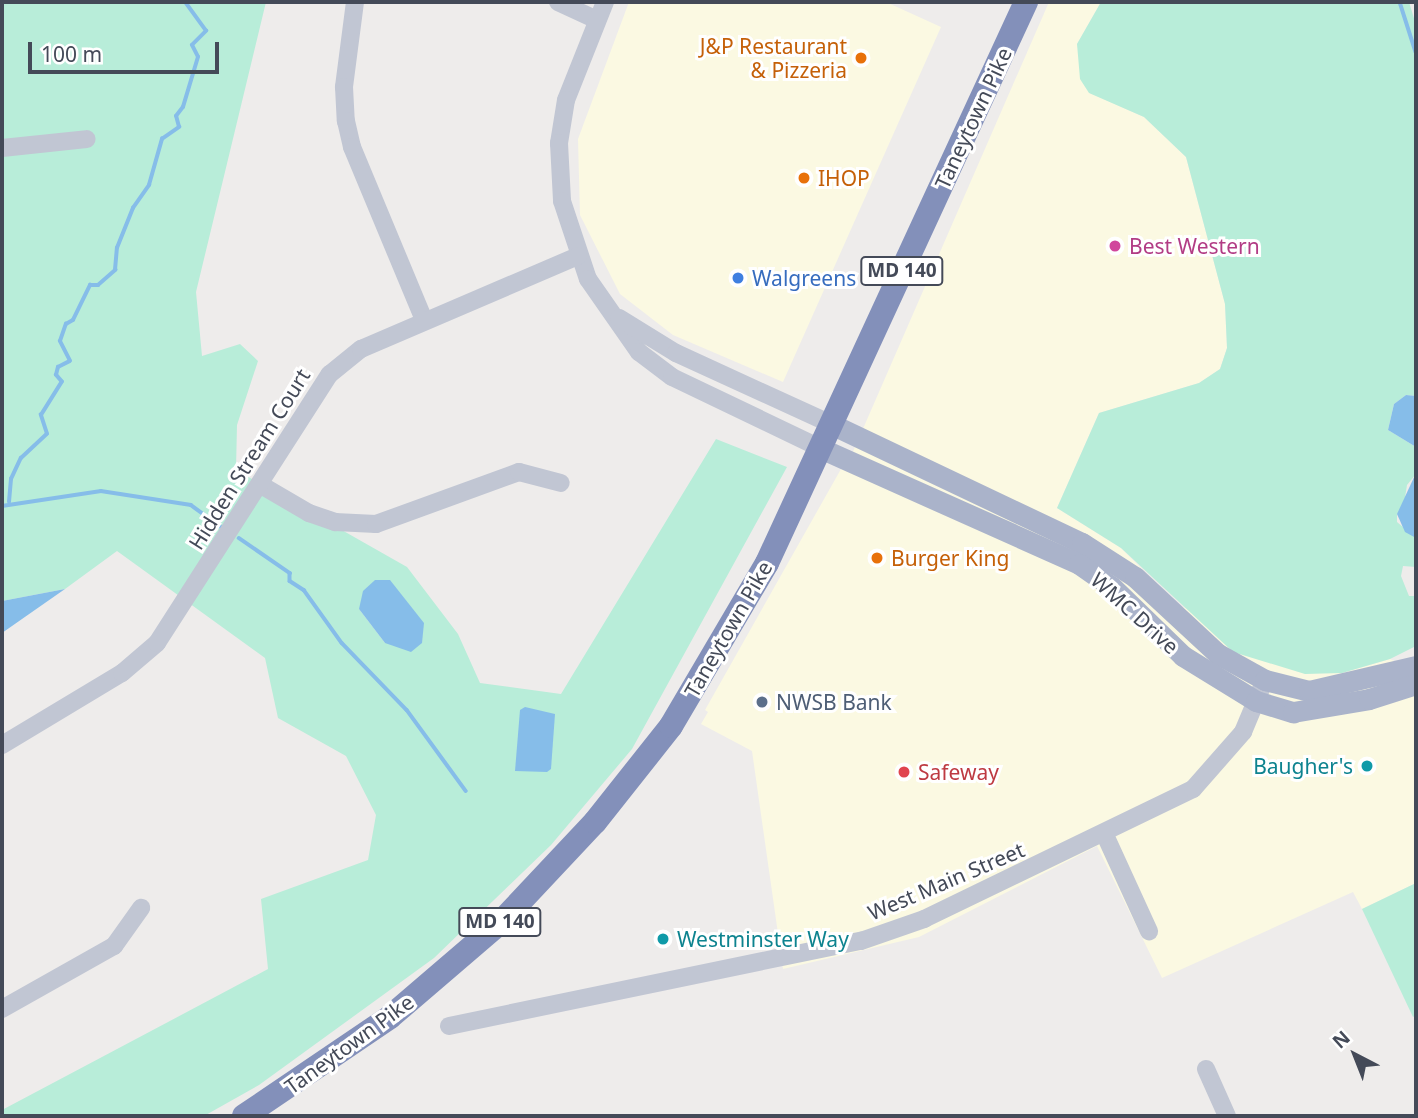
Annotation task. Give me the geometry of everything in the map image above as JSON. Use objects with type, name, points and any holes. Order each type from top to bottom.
[{"type":"highway","name":"Taneytown Pike","points":[[244,1116],[348,1049],[441,975],[500,922],[596,822],[671,726],[767,563],[1026,2]]},
{"type":"main road","name":"WMC Drive","points":[[831,424],[1082,543],[1135,577],[1218,654],[1265,680],[1309,691],[1416,666]]},
{"type":"main road","name":"WMC Drive","points":[[820,448],[1079,564],[1112,587],[1183,656],[1256,701],[1293,712],[1369,699],[1416,684]]},
{"type":"street","points":[[355,2],[344,87],[345,121],[352,147],[424,320]]},
{"type":"street","points":[[558,2],[597,20]]},
{"type":"street","points":[[605,2],[566,100],[559,143],[562,201],[578,256],[604,305],[639,352],[672,377],[820,448]]},
{"type":"street","points":[[2,148],[87,139]]},
{"type":"street","name":"Hidden Stream Court","points":[[2,745],[122,673],[157,643],[330,374],[361,349],[578,256]]},
{"type":"street","points":[[604,305],[676,353],[831,424]]},
{"type":"street","points":[[261,485],[309,513],[335,522],[376,524],[519,472],[561,483]]},
{"type":"street","name":"West Main Street","points":[[449,1026],[889,933],[1105,835],[1193,789],[1243,732],[1265,680]]},
{"type":"street","points":[[1105,835],[1149,931]]},
{"type":"street","points":[[2,1009],[114,946],[141,908]]},
{"type":"street","points":[[1206,1069],[1227,1116]]},
{"type":"shaded area","points":[[629,2],[886,2],[941,27],[783,382],[673,335],[620,294],[580,215],[578,139]]},
{"type":"shaded area","points":[[1049,2],[1101,2],[1077,44],[1090,93],[1144,117],[1186,157],[1225,304],[1227,348],[1220,369],[1199,383],[1099,413],[1057,508],[1121,548],[1178,605],[1342,673],[1390,659],[1416,671],[1416,883],[1362,909],[1353,892],[1162,978],[1097,846],[919,937],[783,969],[752,751],[701,724],[708,712],[705,710],[841,469],[845,470]]},
{"type":"green space","points":[[2,2],[266,2],[196,292],[202,356],[240,344],[258,361],[237,425],[236,470],[407,567],[458,634],[480,683],[561,694],[716,439],[787,467],[632,749],[551,845],[434,958],[259,1085],[204,1116],[2,1116],[2,1110],[268,969],[261,899],[368,860],[376,815],[346,756],[278,718],[265,658],[117,551],[65,589],[2,601]],"holes":[[[390,580],[385,643],[359,609]]]},
{"type":"green space","points":[[1101,2],[1409,2],[1416,25],[1416,396],[1406,395],[1394,404],[1388,430],[1416,447],[1416,474],[1407,485],[1403,510],[1397,514],[1397,522],[1416,538],[1416,567],[1403,566],[1401,576],[1409,596],[1416,596],[1416,646],[1390,659],[1342,673],[1305,674],[1233,652],[1121,548],[1057,508],[1099,413],[1199,383],[1220,369],[1227,348],[1225,304],[1186,157],[1144,117],[1089,93],[1080,79],[1077,44]]},
{"type":"green space","points":[[1416,883],[1416,1015],[1413,1017],[1362,909]]},
{"type":"water","points":[[1406,395],[1416,396],[1416,447],[1388,430],[1394,404]]},
{"type":"water","points":[[1416,473],[1416,538],[1405,532],[1397,514]]},
{"type":"water","points":[[375,580],[390,580],[424,623],[422,643],[411,652],[385,643],[359,609],[363,591]]},
{"type":"water","points":[[65,589],[22,619],[2,633],[2,601]]},
{"type":"water","points":[[525,707],[555,714],[551,769],[547,772],[515,771],[520,710]]},
{"type":"waterway","points":[[9,502],[11,479],[21,458],[47,434],[41,415],[62,382],[56,375],[58,367],[70,361],[60,341],[66,324],[73,320],[90,285],[98,285],[115,270],[117,248],[133,208],[149,185],[162,139],[179,127],[176,116],[183,107],[198,57],[192,45],[206,31],[185,2]]},
{"type":"waterway","points":[[1400,2],[1416,52]]},
{"type":"waterway","points":[[2,506],[101,491],[191,505],[221,527]]},
{"type":"waterway","points":[[239,538],[290,573],[290,581],[304,590],[342,643],[407,710],[466,791]]},
{"type":"place","name":"J&P Restaurant & Pizzeria","points":[[861,58]]},
{"type":"place","name":"IHOP","points":[[804,178]]},
{"type":"place","name":"Best Western","points":[[1115,246]]},
{"type":"place","name":"Walgreens","points":[[738,278]]},
{"type":"place","name":"Burger King","points":[[877,558]]},
{"type":"place","name":"NWSB Bank","points":[[762,702]]},
{"type":"place","name":"Baugher's","points":[[1367,766]]},
{"type":"place","name":"Safeway","points":[[904,772]]},
{"type":"place","name":"Westminster Way","points":[[663,939]]}]
